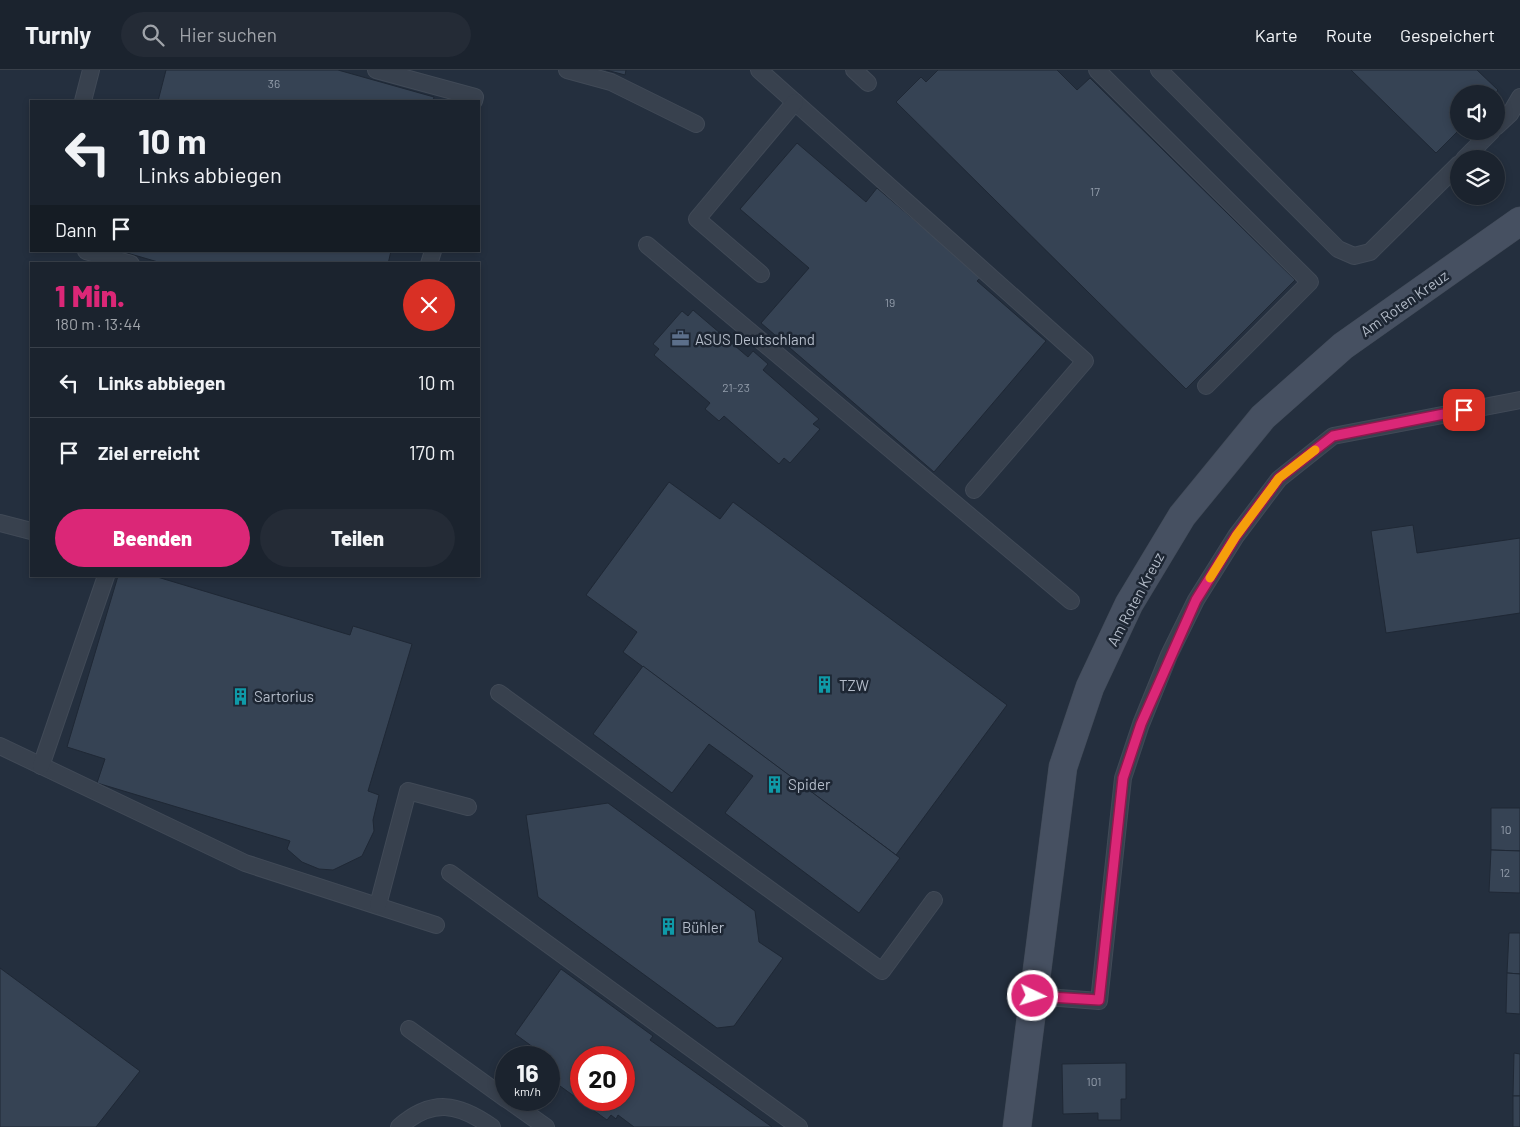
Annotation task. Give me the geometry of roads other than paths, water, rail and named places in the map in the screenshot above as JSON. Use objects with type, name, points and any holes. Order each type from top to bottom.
[{"type":"street","name":"Am Roten Kreuz","points":[[1017,1127],[1062,767],[1098,670],[1129,604],[1182,516],[1263,417],[1343,346],[1520,221]]},
{"type":"lane","points":[[83,100],[91,70]]},
{"type":"lane","points":[[376,70],[475,97],[474,100]]},
{"type":"lane","points":[[568,70],[611,82],[696,124]]},
{"type":"lane","points":[[759,70],[1085,361],[974,490]]},
{"type":"lane","points":[[854,70],[868,83]]},
{"type":"lane","points":[[1097,70],[1310,282],[1206,386]]},
{"type":"lane","points":[[1159,70],[1338,249],[1354,256],[1370,252],[1450,173]]},
{"type":"lane","points":[[1505,119],[1520,97]]},
{"type":"lane","points":[[761,274],[697,219],[795,102]]},
{"type":"lane","points":[[1473,150],[1483,140]]},
{"type":"lane","points":[[646,245],[1071,601]]},
{"type":"lane","points":[[89,252],[123,262]]},
{"type":"lane","points":[[1033,996],[1099,1000],[1123,778],[1141,724],[1196,600],[1236,536],[1279,478],[1333,436],[1520,400]]},
{"type":"lane","points":[[0,523],[30,530]]},
{"type":"lane","points":[[42,766],[106,577]]},
{"type":"lane","points":[[499,693],[882,971],[934,900]]},
{"type":"lane","points":[[0,746],[245,863],[436,925]]},
{"type":"lane","points":[[378,905],[408,791],[468,807]]},
{"type":"lane","points":[[450,873],[799,1127]]},
{"type":"lane","points":[[409,1029],[495,1090]]},
{"type":"lane","points":[[399,1127],[408,1119],[430,1108],[455,1106],[476,1115],[492,1127]]},
{"type":"lane","points":[[524,1111],[546,1127]]},
{"type":"place","name":"ASUS Deutschland","points":[[681,339]]},
{"type":"place","name":"TZW","points":[[825,685]]},
{"type":"place","name":"Sartorius","points":[[240,696]]},
{"type":"place","name":"Spider","points":[[774,784]]},
{"type":"place","name":"Bühler","points":[[668,927]]}]
